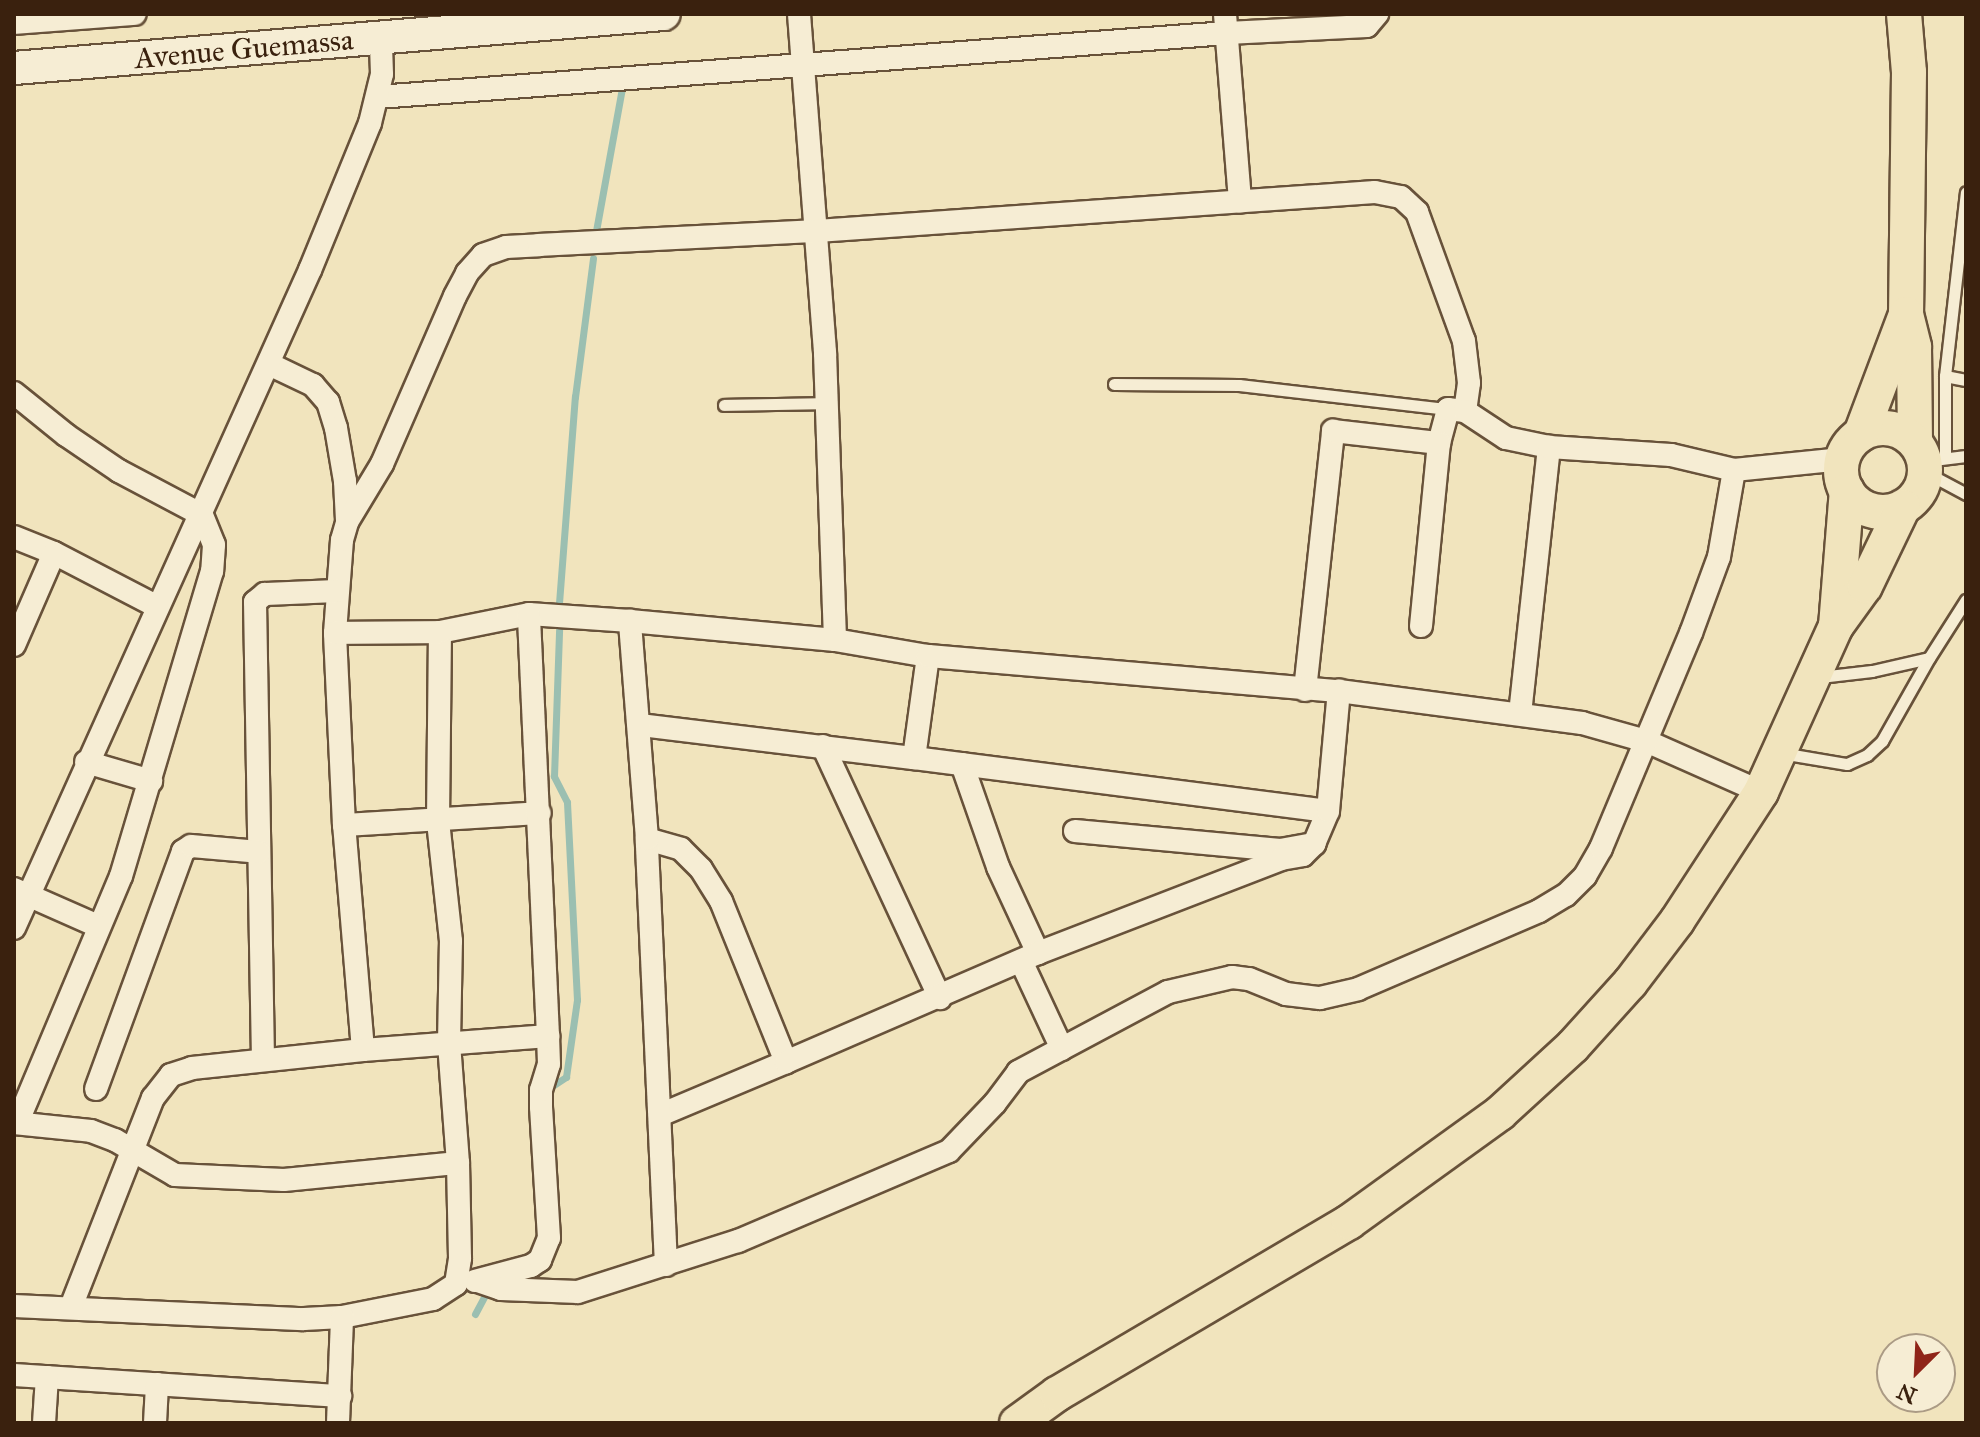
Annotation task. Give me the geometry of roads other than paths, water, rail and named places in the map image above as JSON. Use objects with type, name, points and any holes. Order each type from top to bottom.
[{"type":"main road","name":"Avenue Guemassa","points":[[14,68],[381,39],[527,20],[664,14]]},
{"type":"main road","points":[[1017,1423],[1068,1387],[1349,1222],[1500,1113],[1573,1046],[1630,983],[1709,874],[1761,792],[1836,626],[1865,586],[1903,507],[1919,493],[1928,458],[1914,347],[1906,314],[1909,72],[1904,14]]},
{"type":"main road","points":[[1836,626],[1848,513],[1850,461],[1906,314]]},
{"type":"main road","points":[[1903,507],[1887,511],[1871,510],[1857,503],[1850,461],[1876,428],[1892,428],[1928,458]]},
{"type":"street","points":[[14,23],[135,14]]},
{"type":"street","points":[[799,14],[827,403],[835,640]]},
{"type":"street","points":[[378,97],[805,64],[1226,24],[1367,26],[1377,14]]},
{"type":"street","points":[[1226,24],[1240,201]]},
{"type":"street","points":[[14,928],[21,892],[86,762],[269,364],[378,97],[382,74],[381,39]]},
{"type":"street","points":[[347,522],[382,464],[467,273],[483,255],[506,247],[817,231],[1375,192],[1401,197],[1417,212],[1464,341],[1469,383],[1439,443],[1421,626]]},
{"type":"street","points":[[269,364],[313,385],[328,402],[345,481],[347,522],[337,591],[335,633],[344,825],[363,1050]]},
{"type":"street","points":[[14,393],[66,435],[119,471],[202,515],[209,526],[214,545],[212,571],[121,876],[16,1123],[91,1131],[133,1150],[151,1164],[175,1175],[284,1180],[458,1163]]},
{"type":"street","points":[[1456,410],[1506,438],[1549,447],[1671,455],[1734,470],[1850,461]]},
{"type":"street","points":[[1305,690],[1315,567],[1333,431],[1439,443]]},
{"type":"street","points":[[1520,714],[1549,447]]},
{"type":"street","points":[[440,632],[438,821],[451,941],[449,1043],[458,1163],[460,1273],[467,1282],[501,1289],[541,1293],[578,1292],[738,1241],[949,1151],[995,1103],[1018,1072],[1168,992],[1232,977],[1249,979],[1286,994],[1320,998],[1358,989],[1539,911],[1566,895],[1585,876],[1601,848],[1719,557],[1734,470]]},
{"type":"street","points":[[14,537],[54,553],[156,606]]},
{"type":"street","points":[[15,643],[22,606],[54,553]]},
{"type":"street","points":[[263,1060],[255,602],[265,594],[337,591]]},
{"type":"street","points":[[335,633],[440,632],[529,614],[835,640],[928,656],[1339,691],[1418,704],[1520,714],[1621,731],[1761,792]]},
{"type":"street","points":[[14,1306],[267,1319],[342,1317],[433,1299],[467,1282],[531,1266],[547,1249],[550,1220],[541,1090],[549,1064],[529,614]]},
{"type":"street","points":[[630,621],[647,839],[666,1265]]},
{"type":"street","points":[[914,758],[928,656]]},
{"type":"street","points":[[660,1115],[1030,957],[1281,859],[1303,855],[1314,844],[1328,811],[1339,691]]},
{"type":"street","points":[[640,725],[1328,811]]},
{"type":"street","points":[[823,746],[940,998]]},
{"type":"street","points":[[86,762],[151,781]]},
{"type":"street","points":[[962,764],[1062,1049]]},
{"type":"street","points":[[344,825],[540,813]]},
{"type":"street","points":[[1075,831],[1280,850],[1314,844]]},
{"type":"street","points":[[647,839],[681,849],[701,869],[721,901],[786,1062]]},
{"type":"street","points":[[96,1089],[183,851],[191,846],[259,852]]},
{"type":"street","points":[[21,892],[98,926]]},
{"type":"street","points":[[71,1307],[153,1098],[171,1075],[192,1068],[263,1060],[548,1036]]},
{"type":"street","points":[[338,1423],[342,1317]]},
{"type":"street","points":[[14,1375],[340,1396]]},
{"type":"street","points":[[44,1423],[47,1377]]},
{"type":"street","points":[[155,1423],[157,1384]]},
{"type":"lane","points":[[1928,458],[1945,376],[1966,192]]},
{"type":"lane","points":[[1945,376],[1966,380]]},
{"type":"lane","points":[[1114,384],[1239,385],[1456,410]]},
{"type":"lane","points":[[724,405],[827,403]]},
{"type":"lane","points":[[1928,458],[1966,456]]},
{"type":"lane","points":[[1928,458],[1966,494]]},
{"type":"lane","points":[[1780,753],[1847,764],[1867,755],[1882,741],[1966,600]]},
{"type":"lane","points":[[1815,677],[1872,671],[1929,658]]},
{"type":"waterway","points":[[596,231],[623,83]]},
{"type":"waterway","points":[[559,603],[575,397],[593,258]]},
{"type":"waterway","points":[[546,1090],[566,1077],[577,1000],[567,802],[554,776],[559,630]]},
{"type":"waterway","points":[[475,1314],[488,1290]]}]
